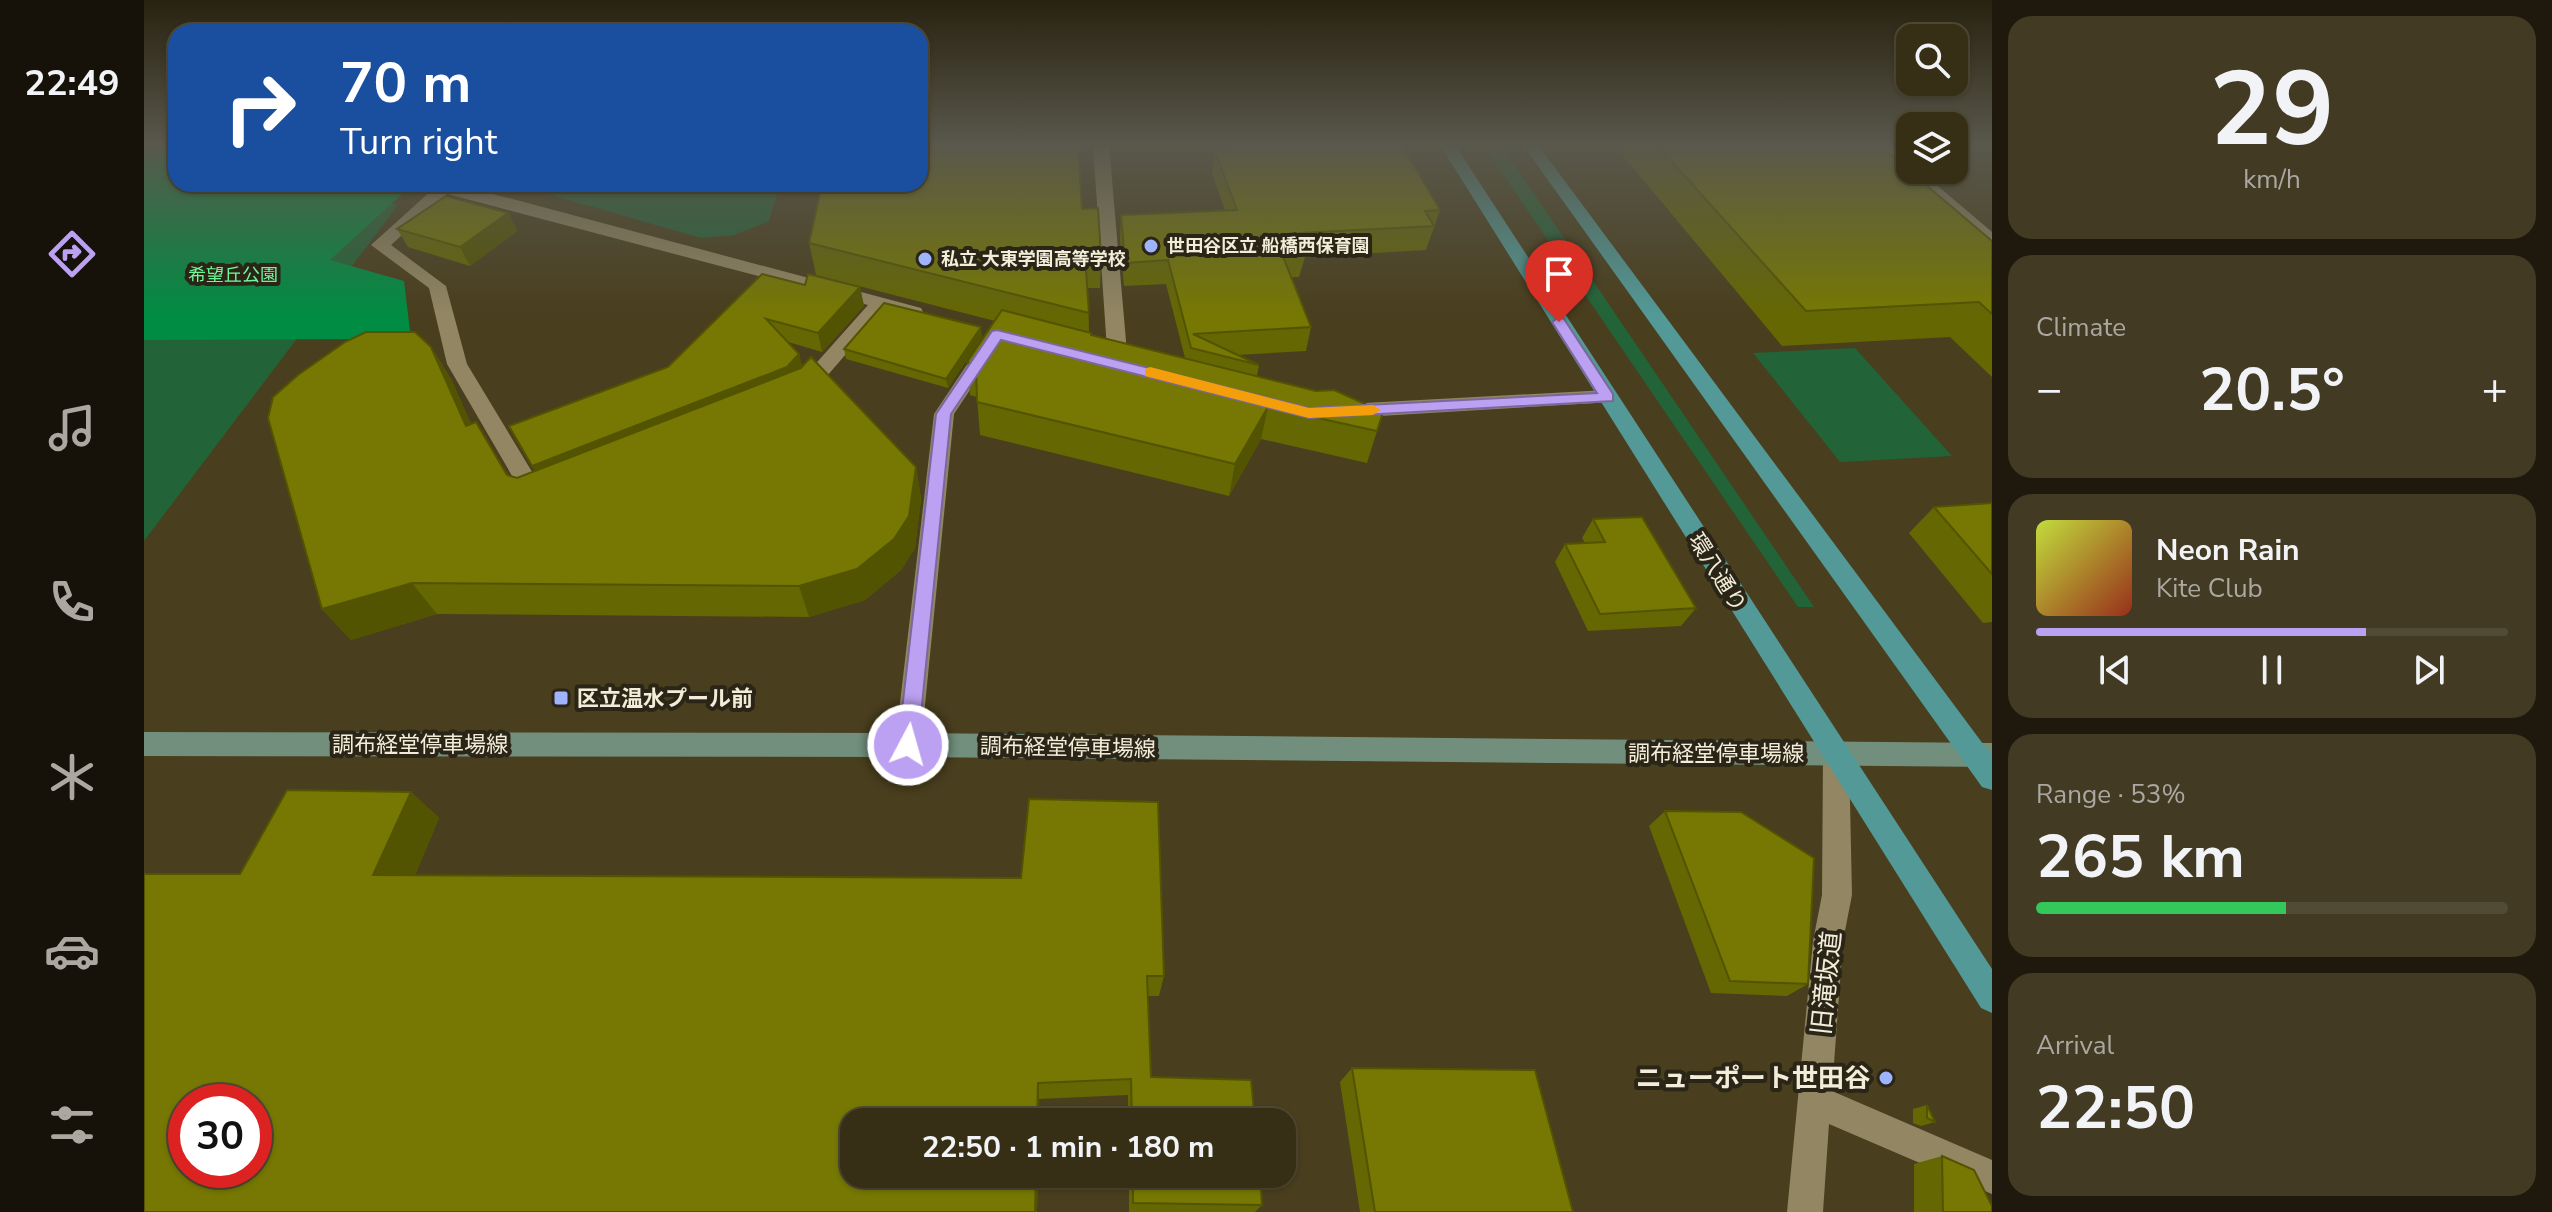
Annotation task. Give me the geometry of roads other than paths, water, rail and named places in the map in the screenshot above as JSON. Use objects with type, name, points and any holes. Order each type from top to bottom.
[{"type":"main road","name":"環八通り","points":[[1483,202],[1992,997]]},
{"type":"main road","points":[[1572,202],[1984,755],[1992,778]]},
{"type":"main road","name":"調布経堂停車場線","points":[[144,744],[908,745],[1984,755]]},
{"type":"street","points":[[424,202],[380,245],[437,286],[457,364],[537,499],[552,493]]},
{"type":"street","points":[[503,202],[938,319]]},
{"type":"street","points":[[1105,202],[1118,364]]},
{"type":"street","points":[[1946,202],[1992,241]]},
{"type":"street","points":[[787,399],[801,393],[880,303]]},
{"type":"street","points":[[908,745],[944,414],[997,334],[983,330]]},
{"type":"street","points":[[1325,412],[1607,397]]},
{"type":"street","name":"旧滝坂道","points":[[1805,1212],[1828,941],[1837,895],[1836,754]]},
{"type":"street","points":[[1815,1101],[1992,1177]]},
{"type":"place","name":"世田谷区立 船橋西保育園","points":[[1151,246]]},
{"type":"place","name":"私立 大東学園高等学校","points":[[925,259]]},
{"type":"place","name":"区立温水プール前","points":[[561,698]]},
{"type":"place","name":"ニューポート世田谷","points":[[1886,1078]]},
{"type":"park label","name":"希望丘公園","points":[[233,275]]}]
